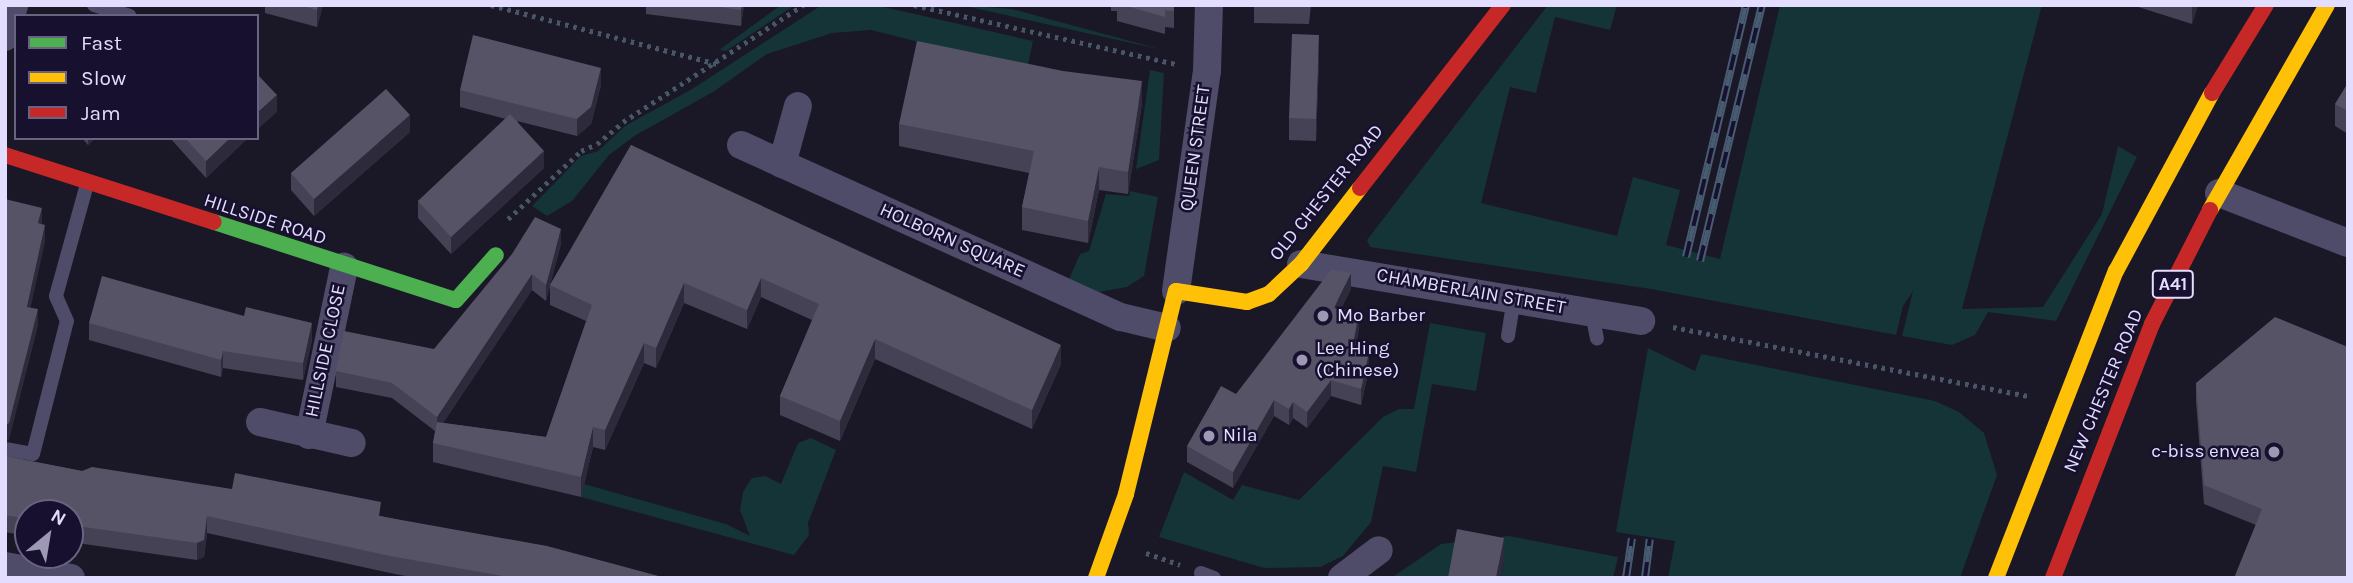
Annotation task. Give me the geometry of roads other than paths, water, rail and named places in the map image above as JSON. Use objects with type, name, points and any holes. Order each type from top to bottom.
[{"type":"main road","name":"OLD CHESTER ROAD","points":[[1176,291],[1247,302],[1269,293],[1301,264],[1503,5]]},
{"type":"main road","name":"NEW CHESTER ROAD","points":[[1996,578],[2116,271],[2266,5]]},
{"type":"main road","name":"NEW CHESTER ROAD","points":[[2053,578],[2152,324],[2220,193],[2327,5]]},
{"type":"main road","name":"HILLSIDE ROAD","points":[[5,155],[344,267],[456,300],[496,255]]},
{"type":"main road","points":[[1096,578],[1112,541],[1176,291]]},
{"type":"street","points":[[5,37],[14,5]]},
{"type":"street","name":"QUEEN STREET","points":[[1176,291],[1207,71],[1209,5]]},
{"type":"street","points":[[782,164],[798,106]]},
{"type":"street","name":"HOLBORN SQUARE","points":[[741,145],[1121,317],[1167,328]]},
{"type":"street","points":[[2220,193],[2348,243]]},
{"type":"street","name":"CHAMBERLAIN STREET","points":[[1301,264],[1514,300],[1595,326],[1641,321]]},
{"type":"street","name":"HILLSIDE CLOSE","points":[[309,435],[344,267]]},
{"type":"street","name":"HILLSIDE CLOSE","points":[[260,422],[352,443]]},
{"type":"street","points":[[1342,578],[1378,550]]},
{"type":"street","points":[[5,566],[71,578]]},
{"type":"lane","points":[[94,5],[123,14]]},
{"type":"lane","points":[[2244,40],[2259,5]]},
{"type":"lane","points":[[5,449],[33,454],[67,321],[56,296],[87,184]]},
{"type":"lane","points":[[1508,335],[1514,300]]},
{"type":"railway","points":[[1686,257],[1746,5]]},
{"type":"railway","points":[[1700,261],[1762,5]]},
{"type":"railway","points":[[1626,578],[1632,538]]},
{"type":"railway","points":[[1645,578],[1650,539]]},
{"type":"place","name":"Mo Barber","points":[[1323,316]]},
{"type":"place","name":"Lee Hing (Chinese)","points":[[1302,360]]},
{"type":"place","name":"Nila","points":[[1209,436]]},
{"type":"place","name":"c-biss envea","points":[[2274,452]]}]
